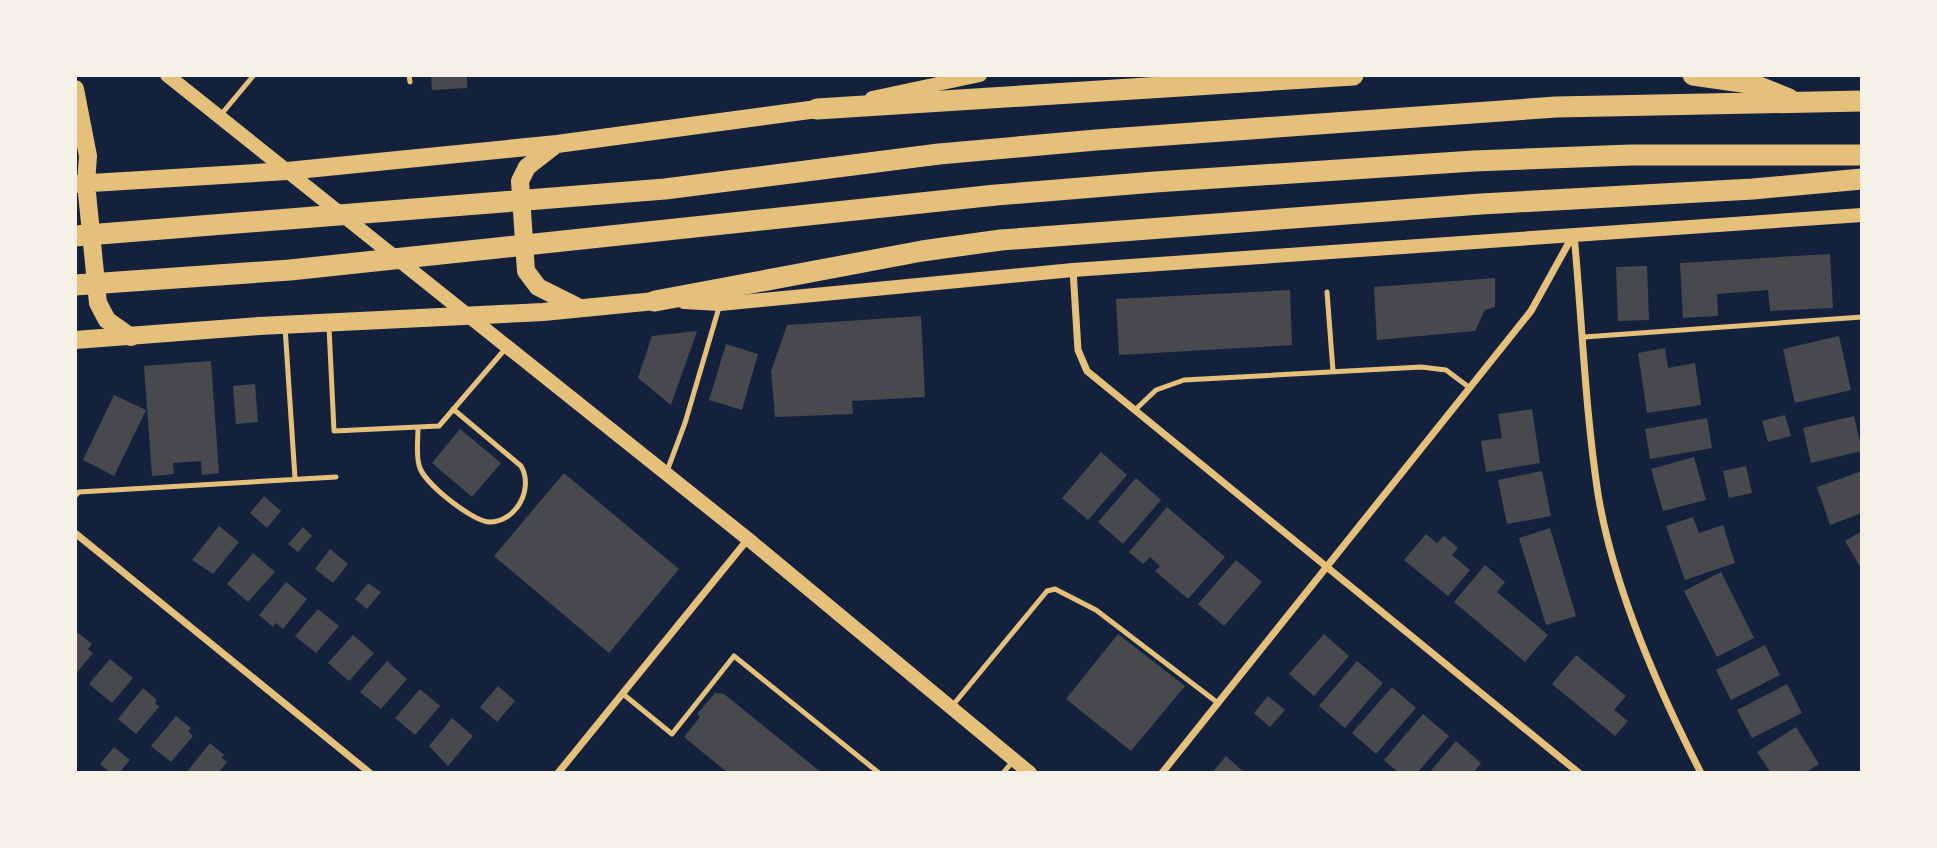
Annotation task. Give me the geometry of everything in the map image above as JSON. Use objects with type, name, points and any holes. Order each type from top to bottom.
[{"type":"highway","points":[[817,109],[1353,75]]},
{"type":"highway","points":[[1693,75],[1749,83],[1797,102]]},
{"type":"highway","points":[[75,236],[666,189],[939,154],[1096,140],[1556,107],[1862,101]]},
{"type":"highway","points":[[75,285],[290,270],[1155,182],[1474,161],[1631,155],[1862,155]]},
{"type":"highway","points":[[654,301],[922,251],[1001,240],[1482,204],[1753,189],[1862,179]]},
{"type":"main road","points":[[167,75],[466,317],[748,539],[1030,773]]},
{"type":"main road","points":[[81,183],[287,171],[557,144],[817,109],[980,75]]},
{"type":"main road","points":[[75,89],[88,156],[81,183],[89,203],[98,303],[107,320],[131,337]]},
{"type":"main road","points":[[557,144],[527,167],[520,181],[526,271],[538,287],[579,307]]},
{"type":"main road","points":[[75,340],[285,325],[466,317],[654,301],[720,304],[1073,270],[1862,215]]},
{"type":"street","points":[[1574,233],[1598,495],[1616,564],[1644,648],[1701,773]]},
{"type":"street","points":[[1162,773],[1531,312],[1574,233]]},
{"type":"street","points":[[1073,270],[1080,360],[1087,371],[1579,773]]},
{"type":"street","points":[[75,533],[370,773]]},
{"type":"street","points":[[558,773],[748,539]]},
{"type":"lane","points":[[219,117],[254,75]]},
{"type":"lane","points":[[1327,292],[1333,371]]},
{"type":"lane","points":[[666,474],[685,423],[720,304]]},
{"type":"lane","points":[[1584,337],[1862,317]]},
{"type":"lane","points":[[329,323],[334,431],[439,426],[506,348]]},
{"type":"lane","points":[[285,325],[295,478]]},
{"type":"lane","points":[[1135,410],[1156,390],[1184,380],[1421,366],[1446,370],[1470,388]]},
{"type":"lane","points":[[418,427],[419,466],[427,480],[477,520],[491,522],[506,518],[523,499],[526,475],[520,466],[453,409]]},
{"type":"lane","points":[[75,496],[79,492],[336,477]]},
{"type":"lane","points":[[951,708],[1047,592],[1055,589],[1096,610],[1218,703]]},
{"type":"lane","points":[[623,694],[672,734],[734,656],[879,773]]},
{"type":"lane","points":[[1003,773],[1014,760]]},
{"type":"building","points":[[431,75],[467,75],[467,88],[432,90]]},
{"type":"building","points":[[1830,254],[1833,308],[1770,311],[1768,290],[1717,294],[1718,316],[1683,318],[1680,263]]},
{"type":"building","points":[[1647,266],[1649,320],[1618,321],[1616,267]]},
{"type":"building","points":[[1495,278],[1495,307],[1485,310],[1475,331],[1377,340],[1374,287]]},
{"type":"building","points":[[1290,290],[1292,345],[1119,355],[1116,299]]},
{"type":"building","points":[[921,316],[925,397],[852,401],[853,414],[775,417],[771,371],[787,325]]},
{"type":"building","points":[[697,331],[671,405],[638,378],[652,336]]},
{"type":"building","points":[[1839,336],[1851,390],[1795,403],[1783,349]]},
{"type":"building","points":[[726,344],[758,354],[742,410],[709,400]]},
{"type":"building","points":[[1665,348],[1668,368],[1695,363],[1701,405],[1647,413],[1638,353]]},
{"type":"building","points":[[211,361],[219,473],[202,475],[201,461],[173,463],[174,474],[152,476],[144,366]]},
{"type":"building","points":[[255,384],[258,422],[236,424],[233,386]]},
{"type":"building","points":[[114,395],[146,410],[114,476],[83,460]]},
{"type":"building","points":[[1532,409],[1540,463],[1486,472],[1481,441],[1502,438],[1498,414]]},
{"type":"building","points":[[1785,415],[1791,436],[1768,442],[1762,421]]},
{"type":"building","points":[[1854,416],[1862,451],[1811,463],[1803,428]]},
{"type":"building","points":[[1707,418],[1712,448],[1650,459],[1645,429]]},
{"type":"building","points":[[460,429],[501,463],[472,497],[432,463]]},
{"type":"building","points":[[1101,452],[1127,475],[1088,520],[1062,498]]},
{"type":"building","points":[[1694,457],[1706,500],[1663,511],[1651,469]]},
{"type":"building","points":[[1746,466],[1752,493],[1729,498],[1723,471]]},
{"type":"building","points":[[1542,471],[1551,516],[1507,524],[1498,480]]},
{"type":"building","points":[[1862,471],[1862,513],[1830,525],[1817,487]]},
{"type":"building","points":[[564,473],[679,569],[609,653],[494,556]]},
{"type":"building","points":[[1136,478],[1161,500],[1123,544],[1098,522]]},
{"type":"building","points":[[264,496],[281,511],[267,528],[250,513]]},
{"type":"building","points":[[1167,507],[1225,557],[1188,599],[1155,571],[1160,566],[1150,557],[1143,564],[1129,552]]},
{"type":"building","points":[[1693,517],[1699,533],[1723,525],[1735,563],[1685,580],[1666,526]]},
{"type":"building","points":[[219,526],[239,542],[213,574],[192,560]]},
{"type":"building","points":[[303,527],[312,536],[298,552],[288,544]]},
{"type":"building","points":[[1550,528],[1576,616],[1546,625],[1519,538]]},
{"type":"building","points":[[1862,531],[1862,570],[1845,541]]},
{"type":"building","points":[[1426,534],[1437,543],[1444,536],[1458,548],[1452,555],[1470,570],[1448,596],[1404,560]]},
{"type":"building","points":[[330,549],[348,564],[333,583],[315,569]]},
{"type":"building","points":[[253,553],[275,572],[248,602],[227,584]]},
{"type":"building","points":[[1236,560],[1262,582],[1224,626],[1198,604]]},
{"type":"building","points":[[1485,565],[1505,582],[1497,592],[1548,635],[1525,662],[1454,602]]},
{"type":"building","points":[[1721,572],[1754,638],[1717,657],[1684,591]]},
{"type":"building","points":[[286,582],[307,599],[283,629],[276,623],[273,627],[259,615]]},
{"type":"building","points":[[368,583],[381,592],[367,609],[355,599]]},
{"type":"building","points":[[318,609],[339,626],[316,653],[295,636]]},
{"type":"building","points":[[77,632],[92,644],[88,649],[93,653],[75,675]]},
{"type":"building","points":[[1118,634],[1185,686],[1131,751],[1066,699]]},
{"type":"building","points":[[1324,634],[1349,656],[1314,696],[1289,674]]},
{"type":"building","points":[[353,635],[374,653],[349,681],[328,663]]},
{"type":"building","points":[[1765,645],[1780,675],[1731,700],[1716,670]]},
{"type":"building","points":[[1576,655],[1626,696],[1614,710],[1628,721],[1615,736],[1552,684]]},
{"type":"building","points":[[110,659],[133,678],[112,703],[89,684]]},
{"type":"building","points":[[387,661],[407,679],[381,709],[360,692]]},
{"type":"building","points":[[1357,661],[1383,683],[1345,728],[1319,706]]},
{"type":"building","points":[[1787,684],[1802,713],[1752,738],[1737,710]]},
{"type":"building","points":[[498,686],[515,701],[497,722],[480,707]]},
{"type":"building","points":[[1392,687],[1416,708],[1376,754],[1352,733]]},
{"type":"building","points":[[143,688],[157,700],[155,703],[159,707],[136,734],[118,719]]},
{"type":"building","points":[[420,689],[440,706],[415,735],[395,718]]},
{"type":"building","points":[[715,693],[724,694],[822,773],[728,773],[684,737],[700,717],[697,714]]},
{"type":"building","points":[[1268,696],[1285,710],[1270,727],[1254,713]]},
{"type":"building","points":[[1423,714],[1449,736],[1417,773],[1399,773],[1384,760]]},
{"type":"building","points":[[176,716],[191,728],[188,731],[193,736],[171,762],[151,746]]},
{"type":"building","points":[[452,718],[473,736],[448,766],[429,746]]},
{"type":"building","points":[[1796,727],[1819,764],[1805,773],[1771,773],[1757,752]]},
{"type":"building","points":[[1456,741],[1481,763],[1473,773],[1429,773]]},
{"type":"building","points":[[210,743],[224,755],[222,758],[227,762],[218,773],[186,773]]},
{"type":"building","points":[[114,747],[130,760],[119,773],[111,773],[100,764]]},
{"type":"building","points":[[1226,756],[1245,773],[1212,773]]}]
